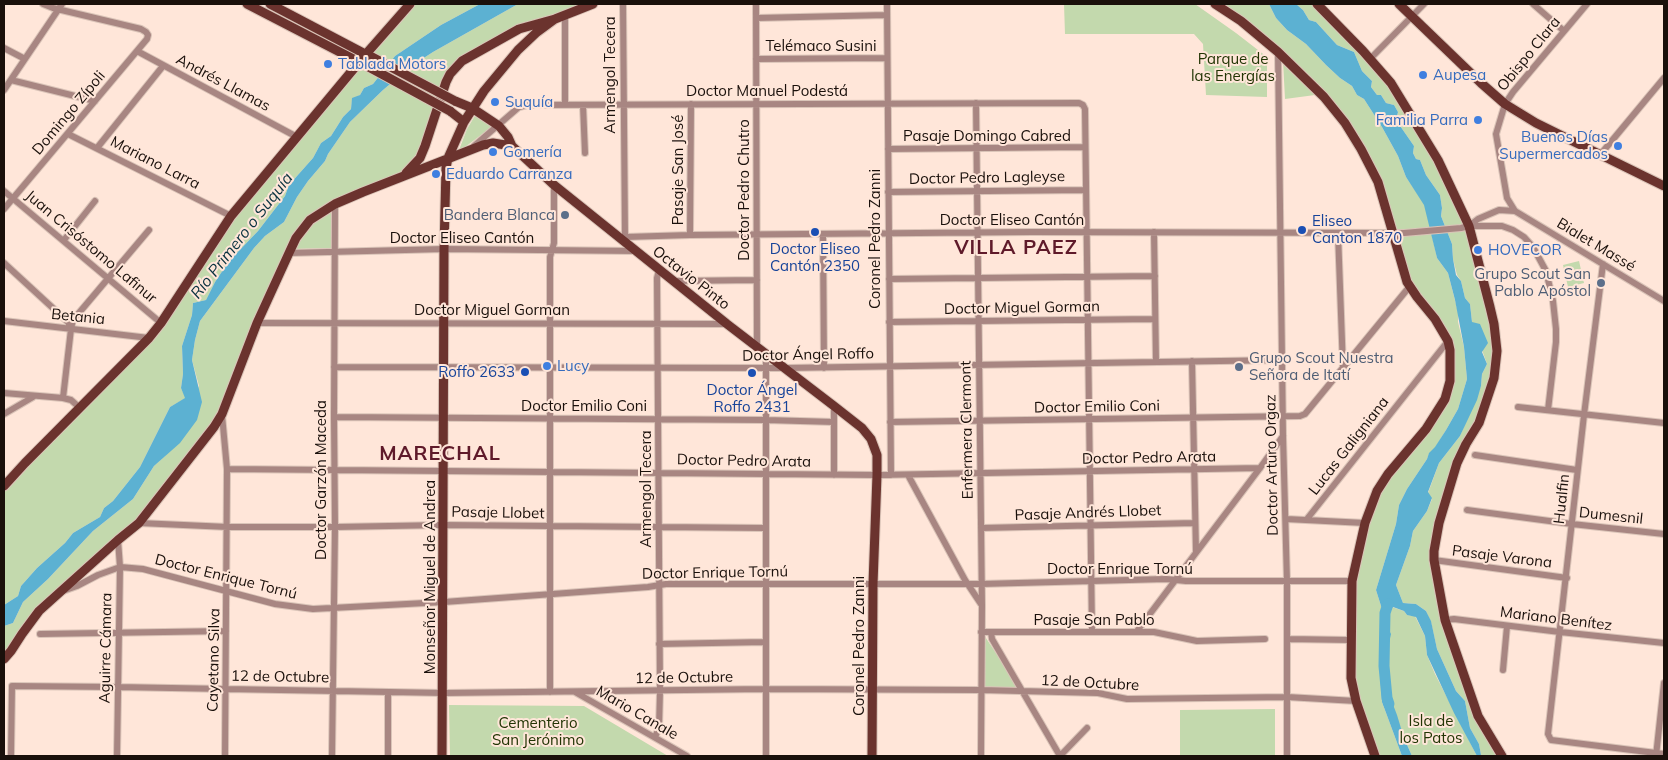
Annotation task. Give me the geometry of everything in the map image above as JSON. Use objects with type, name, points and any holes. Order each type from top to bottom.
[{"type":"main road","points":[[248,4],[450,111],[464,122]]},
{"type":"main road","name":"Octavio Pinto","points":[[270,4],[455,101],[472,108],[498,126],[512,146],[554,185],[727,324],[862,428],[871,440],[877,456],[877,476]]},
{"type":"main road","points":[[4,486],[149,338],[161,323],[231,216],[297,137],[362,64],[410,4]]},
{"type":"main road","points":[[402,177],[420,158],[446,82],[462,61],[519,29],[555,19],[593,4]]},
{"type":"main road","points":[[1214,4],[1240,21],[1278,52],[1324,97],[1349,129],[1378,182],[1406,278],[1417,297],[1435,319],[1448,341],[1450,350],[1450,381],[1445,399],[1426,429],[1381,484],[1368,512],[1352,581],[1351,678],[1356,701],[1375,756]]},
{"type":"main road","points":[[1317,4],[1391,83],[1432,150],[1464,213],[1465,227],[1494,324],[1496,365],[1491,388],[1479,423],[1457,463],[1439,523],[1434,560],[1444,620],[1478,716],[1502,756]]},
{"type":"main road","points":[[1399,4],[1505,104],[1536,123],[1664,186]]},
{"type":"main road","name":"Monseñor Miguel de Andrea","points":[[442,756],[444,693],[443,418],[446,171],[448,158],[464,122],[484,91],[518,50],[555,19]]},
{"type":"main road","points":[[4,660],[39,611],[139,523],[204,440],[222,414],[257,323],[296,238],[310,220],[335,204],[483,145],[493,143],[512,146]]},
{"type":"main road","name":"Coronel Pedro Zanni","points":[[872,756],[873,584],[877,476]]},
{"type":"street","points":[[4,90],[60,7],[43,4]]},
{"type":"street","name":"Armengol Tecera","points":[[623,4],[623,239]]},
{"type":"street","name":"Doctor Pedro Chutro","points":[[756,4],[757,346]]},
{"type":"street","name":"Coronel Pedro Zanni","points":[[887,4],[890,475]]},
{"type":"street","points":[[1370,59],[1424,4]]},
{"type":"street","points":[[1533,4],[1564,31]]},
{"type":"street","name":"Obispo Clara","points":[[1515,211],[1507,198],[1496,144],[1497,128],[1505,104],[1587,4]]},
{"type":"street","name":"Domingo Zípoli","points":[[4,209],[147,39],[148,35],[141,29],[60,7]]},
{"type":"street","points":[[565,14],[565,105]]},
{"type":"street","points":[[756,18],[887,15]]},
{"type":"street","points":[[4,48],[25,59]]},
{"type":"street","name":"Andrés Llamas","points":[[137,52],[297,137]]},
{"type":"street","name":"Doctor Arturo Orgaz","points":[[1278,52],[1283,436],[1287,582],[1287,756]]},
{"type":"street","name":"Telémaco Susini","points":[[756,59],[887,58]]},
{"type":"street","points":[[97,148],[164,66]]},
{"type":"street","points":[[1600,155],[1664,78]]},
{"type":"street","points":[[11,80],[95,101]]},
{"type":"street","name":"Enfermera Clermont","points":[[976,103],[982,605],[981,756]]},
{"type":"street","name":"Doctor Manuel Podestá","points":[[467,152],[520,107],[527,105],[622,104],[1079,103],[1085,109],[1086,148]]},
{"type":"street","name":"Pasaje San José","points":[[690,235],[691,104]]},
{"type":"street","points":[[583,105],[584,153]]},
{"type":"street","name":"Mariano Larra","points":[[68,134],[231,216]]},
{"type":"street","points":[[1086,148],[1092,632]]},
{"type":"street","name":"Pasaje Domingo Cabred","points":[[888,149],[1086,148]]},
{"type":"street","points":[[550,692],[550,257],[554,244],[554,185]]},
{"type":"street","name":"Doctor Pedro Lagleyse","points":[[888,192],[1086,190]]},
{"type":"street","name":"Juan Crisóstomo Lafinur","points":[[4,191],[161,323]]},
{"type":"street","points":[[64,240],[95,201]]},
{"type":"street","name":"Doctor Garzón Maceda","points":[[332,756],[335,527],[335,204]]},
{"type":"street","points":[[1465,227],[1499,210],[1515,211]]},
{"type":"street","name":"Bialet Massé","points":[[1515,211],[1664,300]]},
{"type":"street","name":"Doctor Eliseo Cantón","points":[[623,239],[690,235],[1087,232],[1404,233],[1465,227],[1502,226],[1524,237],[1533,247],[1546,271],[1553,301],[1556,329],[1548,410]]},
{"type":"street","points":[[63,398],[73,320],[149,230]]},
{"type":"street","points":[[1154,232],[1156,362]]},
{"type":"street","points":[[1338,233],[1343,368]]},
{"type":"street","points":[[823,234],[824,368]]},
{"type":"street","name":"Doctor Eliseo Cantón","points":[[289,253],[444,249],[636,251]]},
{"type":"street","points":[[4,263],[68,322],[71,329]]},
{"type":"street","name":"Hualfin","points":[[1603,264],[1584,415],[1549,737],[1551,740],[1656,755]]},
{"type":"street","name":"Armengol Tecera","points":[[655,737],[659,728],[660,691],[659,270]]},
{"type":"street","points":[[889,279],[1155,276]]},
{"type":"street","points":[[673,281],[757,280]]},
{"type":"street","points":[[1343,368],[1410,286]]},
{"type":"street","name":"Doctor Miguel Gorman","points":[[889,322],[1156,319]]},
{"type":"street","name":"Betania","points":[[4,321],[149,338]]},
{"type":"street","name":"Doctor Miguel Gorman","points":[[257,323],[727,324]]},
{"type":"street","name":"Lucas Galigniana","points":[[1307,519],[1448,341]]},
{"type":"street","points":[[766,354],[766,756]]},
{"type":"street","name":"Doctor Ángel Roffo","points":[[334,367],[824,368],[1282,360]]},
{"type":"street","points":[[1192,361],[1196,552]]},
{"type":"street","name":"Doctor Emilio Coni","points":[[890,422],[1300,416],[1305,414],[1343,368]]},
{"type":"street","points":[[4,394],[63,398],[71,400],[80,408]]},
{"type":"street","points":[[4,414],[34,396]]},
{"type":"street","points":[[834,406],[834,475]]},
{"type":"street","points":[[1518,407],[1664,423]]},
{"type":"street","name":"Cayetano Silva","points":[[222,414],[227,469],[228,526],[225,756]]},
{"type":"street","name":"Doctor Emilio Coni","points":[[334,417],[834,422]]},
{"type":"street","points":[[1137,631],[1283,436]]},
{"type":"street","points":[[1475,455],[1578,470]]},
{"type":"street","name":"Doctor Pedro Arata","points":[[227,469],[877,476],[1260,468]]},
{"type":"street","points":[[908,475],[968,584],[982,605]]},
{"type":"street","name":"Dumesnil","points":[[1467,510],[1664,534]]},
{"type":"street","points":[[1286,519],[1365,523]]},
{"type":"street","name":"Pasaje Llobet","points":[[139,523],[335,527],[443,525],[766,528]]},
{"type":"street","name":"Pasaje Andrés Llobet","points":[[981,528],[1195,523]]},
{"type":"street","name":"Aguirre Cámara","points":[[117,756],[120,567],[118,540]]},
{"type":"street","name":"Pasaje Varona","points":[[1434,560],[1567,578]]},
{"type":"street","name":"Doctor Enrique Tornú","points":[[59,592],[120,567],[143,570],[227,590],[275,604],[295,607],[334,608],[444,602],[659,585],[981,584],[1175,580],[1352,581]]},
{"type":"street","name":"Mariano Benítez","points":[[1444,620],[1454,619],[1664,643]]},
{"type":"street","points":[[1503,670],[1507,626]]},
{"type":"street","points":[[40,634],[226,631]]},
{"type":"street","name":"Pasaje San Pablo","points":[[981,632],[1137,631],[1164,633],[1191,641],[1265,639]]},
{"type":"street","points":[[991,632],[992,639],[1060,756],[1087,728]]},
{"type":"street","points":[[1287,639],[1351,640]]},
{"type":"street","points":[[659,644],[765,642]]},
{"type":"street","points":[[1664,683],[1656,755],[1664,754]]},
{"type":"street","name":"12 de Octubre","points":[[11,756],[12,686],[444,693],[765,689],[981,690],[1098,693],[1127,699],[1287,697],[1356,701]]},
{"type":"street","points":[[388,692],[388,756]]},
{"type":"street","name":"Mario Canale","points":[[574,692],[688,756]]},
{"type":"green space","points":[[410,4],[480,4],[441,25],[395,56],[373,84],[364,88],[360,95],[352,100],[351,109],[343,117],[331,136],[321,143],[313,158],[289,185],[285,196],[258,231],[223,270],[206,300],[193,303],[192,315],[182,346],[183,374],[181,388],[186,398],[170,407],[140,467],[113,501],[104,508],[100,517],[73,533],[21,586],[18,596],[4,605],[4,486],[141,346],[231,216]]},
{"type":"green space","points":[[518,4],[593,4],[527,26],[455,68],[425,146],[402,177],[318,213],[296,238],[222,414],[139,523],[59,592],[4,659],[4,626],[13,623],[23,602],[48,579],[93,531],[133,499],[154,466],[165,456],[199,386],[192,360],[200,321],[254,248],[265,236],[284,222],[297,197],[325,161],[350,122],[383,90],[413,65]]},
{"type":"green space","name":"Parque de las Energías","points":[[1064,4],[1195,4],[1267,57],[1267,97],[1206,95],[1203,44],[1194,34],[1065,34]]},
{"type":"green space","points":[[1215,4],[1269,4],[1276,18],[1287,30],[1306,44],[1340,78],[1352,86],[1357,95],[1364,99],[1398,156],[1406,177],[1425,205],[1437,258],[1448,273],[1458,312],[1467,379],[1458,409],[1435,448],[1429,454],[1407,489],[1399,505],[1396,524],[1376,590],[1382,609],[1379,660],[1382,702],[1402,756],[1375,756],[1356,701],[1351,589],[1377,491],[1445,399],[1450,350],[1407,282],[1382,193],[1345,123],[1278,52]]},
{"type":"green space","points":[[1296,4],[1317,4],[1391,83],[1464,213],[1494,324],[1494,378],[1466,444],[1439,523],[1434,568],[1478,716],[1502,756],[1481,755],[1479,744],[1470,728],[1465,701],[1456,691],[1437,649],[1431,622],[1426,611],[1416,604],[1403,603],[1396,585],[1410,546],[1413,531],[1427,511],[1432,499],[1428,493],[1439,463],[1460,436],[1481,386],[1482,374],[1487,364],[1472,322],[1470,304],[1465,298],[1461,281],[1457,275],[1452,244],[1441,216],[1440,195],[1426,175],[1420,160],[1416,159],[1413,153],[1414,146],[1396,120],[1398,112],[1394,105],[1386,103],[1381,95],[1377,95],[1371,87],[1372,81],[1362,71],[1354,52],[1337,45],[1316,22],[1309,20],[1303,10]]},
{"type":"green space","points":[[1283,61],[1315,95],[1285,99]]},
{"type":"green space","points":[[476,114],[493,126],[459,150],[467,129]]},
{"type":"green space","points":[[333,208],[332,248],[293,249],[308,226]]},
{"type":"green space","points":[[1579,261],[1584,283],[1568,287],[1563,265]]},
{"type":"green space","name":"Isla de los Patos","points":[[1392,607],[1404,611],[1407,615],[1415,616],[1425,636],[1427,655],[1435,674],[1477,756],[1412,756],[1384,681],[1383,670],[1386,656],[1384,620]]},
{"type":"green space","points":[[984,635],[1019,688],[984,688]]},
{"type":"green space","name":"Cementerio San Jerónimo","points":[[449,705],[584,706],[668,756],[450,756]]},
{"type":"green space","points":[[1275,709],[1275,756],[1180,756],[1180,710]]},
{"type":"water","points":[[480,4],[518,4],[413,65],[383,90],[350,122],[325,161],[297,197],[284,222],[265,236],[254,248],[200,321],[192,360],[202,402],[197,420],[180,443],[154,466],[133,499],[93,531],[48,579],[23,602],[13,623],[4,626],[4,605],[18,596],[21,586],[73,533],[100,517],[104,508],[113,501],[140,467],[170,407],[185,398],[181,388],[183,374],[182,346],[192,315],[193,303],[206,300],[223,270],[258,231],[285,196],[289,185],[313,158],[321,143],[331,136],[343,117],[351,109],[352,98],[360,95],[364,88],[373,84],[395,56],[441,25]]},
{"type":"water","points":[[1269,4],[1296,4],[1303,10],[1309,20],[1316,22],[1337,45],[1354,52],[1362,71],[1372,81],[1371,87],[1377,95],[1381,95],[1386,103],[1394,105],[1398,112],[1396,120],[1414,146],[1413,153],[1416,159],[1420,160],[1426,175],[1440,195],[1441,216],[1452,244],[1456,275],[1461,281],[1465,298],[1470,304],[1472,322],[1480,324],[1488,343],[1482,352],[1487,364],[1482,374],[1477,400],[1460,436],[1439,463],[1428,492],[1432,498],[1427,511],[1413,531],[1410,546],[1396,585],[1403,603],[1416,604],[1426,611],[1431,621],[1437,649],[1456,691],[1465,701],[1470,728],[1483,756],[1477,756],[1454,713],[1427,655],[1425,636],[1416,617],[1407,615],[1404,611],[1393,607],[1387,613],[1384,620],[1391,634],[1383,670],[1384,681],[1412,756],[1402,756],[1382,702],[1379,660],[1382,609],[1376,590],[1396,524],[1399,505],[1429,453],[1435,447],[1458,409],[1467,379],[1464,347],[1448,273],[1437,258],[1424,205],[1406,177],[1398,156],[1382,127],[1364,99],[1357,95],[1352,86],[1340,78],[1306,44],[1287,30],[1276,18]]},
{"type":"waterway","name":"Río Primero o Suquía","points":[[1388,604],[1385,613],[1384,666],[1389,704]]},
{"type":"place","name":"Tablada Motors","points":[[328,64]]},
{"type":"place","name":"Aupesa","points":[[1423,75]]},
{"type":"place","name":"Suquía","points":[[495,102]]},
{"type":"place","name":"Familia Parra","points":[[1478,120]]},
{"type":"place","name":"Buenos Días Supermercados","points":[[1618,146]]},
{"type":"place","name":"Gomería","points":[[493,152]]},
{"type":"place","name":"Eduardo Carranza","points":[[436,174]]},
{"type":"place","name":"Bandera Blanca","points":[[565,215]]},
{"type":"place","name":"Eliseo Canton 1870","points":[[1302,230]]},
{"type":"place","name":"Doctor Eliseo Cantón 2350","points":[[815,232]]},
{"type":"place","name":"HOVECOR","points":[[1478,250]]},
{"type":"place","name":"Grupo Scout San Pablo Apóstol","points":[[1601,283]]},
{"type":"place","name":"Lucy","points":[[547,366]]},
{"type":"place","name":"Grupo Scout Nuestra Señora de Itatí","points":[[1239,367]]},
{"type":"place","name":"Roffo 2633","points":[[525,372]]},
{"type":"place","name":"Doctor Ángel Roffo 2431","points":[[752,373]]},
{"type":"district","name":"VILLA PAEZ","points":[[1016,248]]},
{"type":"district","name":"MARECHAL","points":[[440,454]]}]
